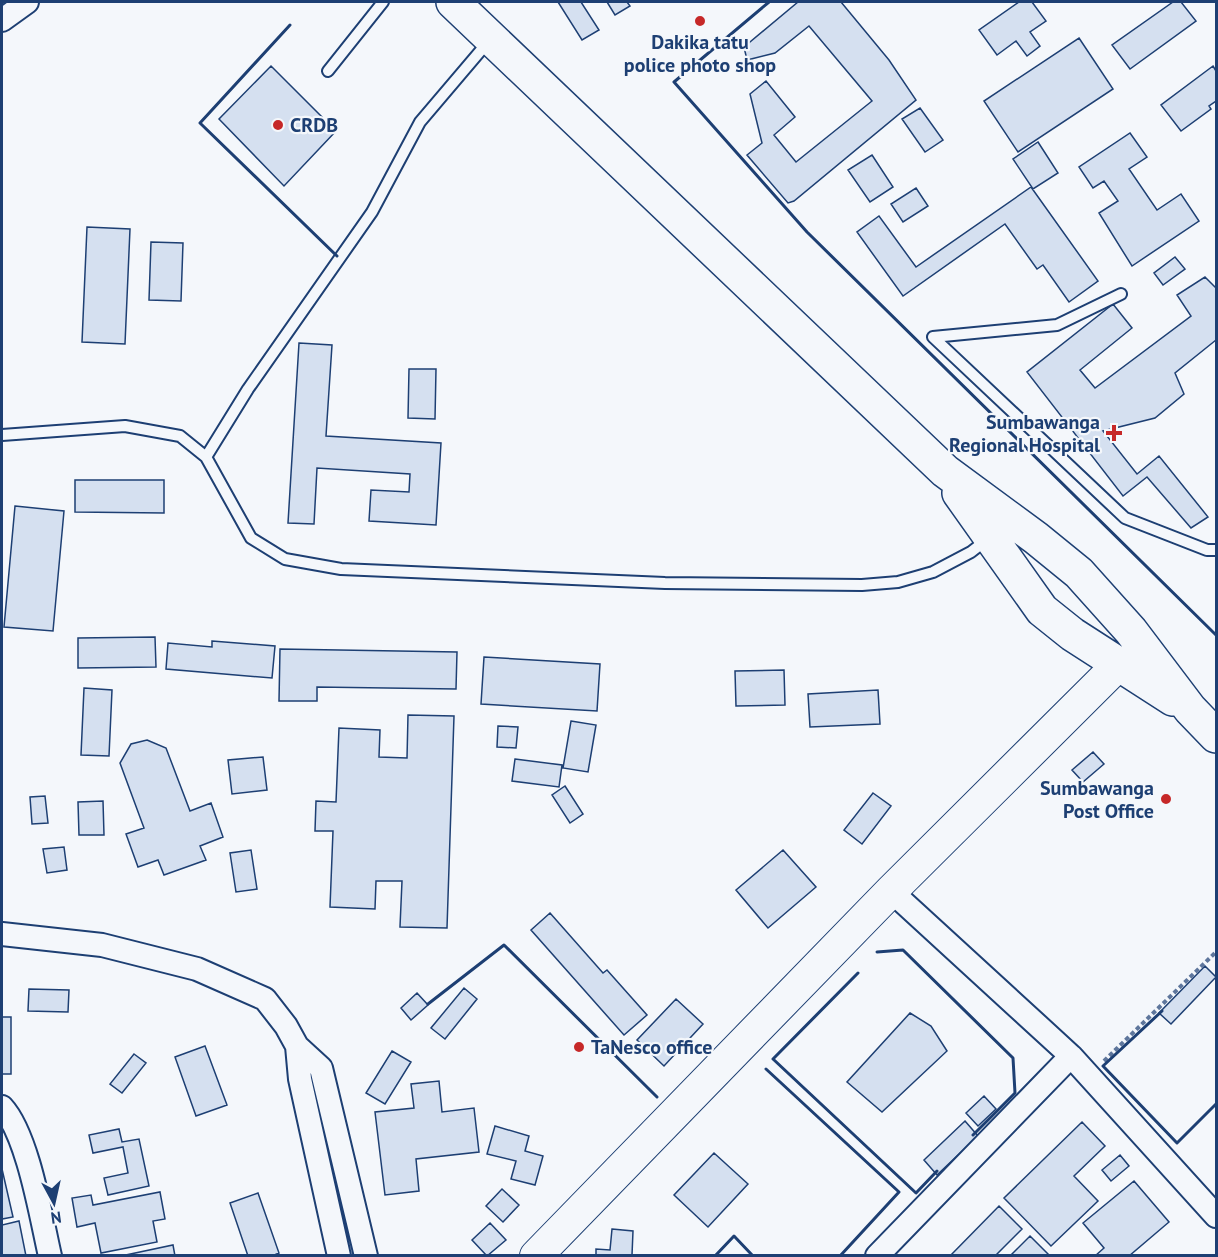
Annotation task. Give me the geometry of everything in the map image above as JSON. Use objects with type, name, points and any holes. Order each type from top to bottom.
[{"type":"highway","points":[[453,2],[945,471],[1070,565],[1103,598],[1145,648],[1190,709],[1216,736]]},
{"type":"highway","points":[[945,471],[1036,602],[1072,634],[1190,709]]},
{"type":"highway","points":[[1036,602],[1050,578],[1070,565]]},
{"type":"highway","points":[[1072,634],[1092,619],[1103,598]]},
{"type":"street","points":[[2,20],[27,2]]},
{"type":"street","points":[[536,1256],[891,891],[1118,665]]},
{"type":"street","points":[[891,891],[1071,1056],[1216,1216]]},
{"type":"street","points":[[2,934],[102,945],[197,969],[265,999],[286,1026],[297,1046],[321,1068],[330,1097],[366,1256]]},
{"type":"street","points":[[297,1046],[300,1079],[339,1256]]},
{"type":"street","points":[[877,1256],[1071,1056]]},
{"type":"street","points":[[2,1107],[8,1114],[28,1165],[50,1256]]},
{"type":"lane","points":[[328,71],[383,2]]},
{"type":"lane","points":[[206,457],[248,389],[372,212],[420,122],[490,39]]},
{"type":"lane","points":[[1121,294],[1057,325],[933,337],[1125,518],[1207,550],[1216,550]]},
{"type":"lane","points":[[2,435],[125,426],[180,436],[206,457],[251,538],[285,559],[341,569],[666,583],[862,585],[898,582],[933,572],[971,552],[990,537]]},
{"type":"path","points":[[1089,1076],[1216,952]]},
{"type":"building","points":[[558,2],[581,2],[599,30],[582,40]]},
{"type":"building","points":[[607,2],[627,2],[630,6],[615,15]]},
{"type":"building","points":[[798,2],[841,2],[889,60],[916,100],[794,201],[788,203],[747,155],[762,143],[750,94],[766,81],[795,117],[774,135],[796,162],[872,101],[809,26],[775,53],[747,60],[744,47]]},
{"type":"building","points":[[1019,2],[1032,2],[1046,21],[1030,32],[1040,46],[1027,56],[1016,41],[997,55],[979,30]]},
{"type":"building","points":[[1173,2],[1181,2],[1196,21],[1130,69],[1112,45]]},
{"type":"building","points":[[1079,38],[1113,89],[1018,152],[984,101]]},
{"type":"building","name":"CRDB","points":[[271,66],[336,131],[284,186],[219,119]]},
{"type":"building","points":[[1213,66],[1216,71],[1216,101],[1209,106],[1211,109],[1181,131],[1161,105]]},
{"type":"building","points":[[920,108],[943,140],[925,152],[902,119]]},
{"type":"building","points":[[1130,133],[1147,157],[1129,169],[1157,210],[1181,194],[1199,221],[1132,266],[1099,213],[1118,201],[1104,181],[1093,188],[1079,167]]},
{"type":"building","points":[[1038,142],[1058,173],[1033,189],[1013,159]]},
{"type":"building","points":[[872,155],[893,187],[870,202],[848,170]]},
{"type":"building","points":[[1031,187],[1098,281],[1069,302],[1043,265],[1037,269],[1005,224],[903,296],[857,232],[879,216],[916,267]]},
{"type":"building","points":[[916,188],[928,206],[903,222],[891,204]]},
{"type":"building","points":[[87,227],[130,229],[125,344],[82,342]]},
{"type":"building","points":[[151,242],[183,243],[181,301],[149,300]]},
{"type":"building","points":[[1175,257],[1185,269],[1163,285],[1154,273]]},
{"type":"building","points":[[1205,277],[1216,288],[1216,340],[1175,373],[1184,394],[1155,418],[1103,431],[1137,474],[1159,456],[1208,517],[1191,528],[1147,477],[1123,496],[1027,372],[1113,304],[1132,328],[1080,370],[1095,388],[1191,316],[1177,295]]},
{"type":"building","points":[[299,343],[332,345],[326,436],[441,443],[436,525],[369,521],[371,490],[409,492],[410,474],[317,468],[314,524],[288,523]]},
{"type":"building","points":[[409,369],[436,369],[435,419],[408,418]]},
{"type":"building","points":[[75,480],[164,480],[164,513],[75,512]]},
{"type":"building","points":[[15,506],[64,511],[53,631],[4,627]]},
{"type":"building","points":[[155,637],[156,667],[78,668],[78,638]]},
{"type":"building","points":[[212,641],[275,646],[272,678],[166,669],[168,643],[212,647]]},
{"type":"building","points":[[280,649],[457,652],[456,689],[317,687],[317,701],[279,701]]},
{"type":"building","points":[[484,657],[600,664],[597,711],[481,704]]},
{"type":"building","points":[[784,670],[785,705],[736,706],[735,671]]},
{"type":"building","points":[[84,688],[112,690],[109,756],[81,755]]},
{"type":"building","points":[[878,690],[880,724],[810,727],[808,694]]},
{"type":"building","points":[[408,715],[454,716],[447,928],[400,927],[402,881],[376,881],[375,909],[330,907],[333,831],[315,831],[316,801],[336,802],[339,728],[380,730],[379,757],[407,758]]},
{"type":"building","points":[[571,721],[596,725],[588,772],[563,768]]},
{"type":"building","points":[[498,726],[518,727],[516,748],[497,747]]},
{"type":"building","points":[[147,740],[166,748],[190,811],[211,803],[223,837],[200,846],[206,860],[164,875],[158,860],[138,867],[126,834],[144,828],[120,763],[131,744]]},
{"type":"building","points":[[1093,752],[1104,764],[1083,782],[1072,770]]},
{"type":"building","points":[[263,757],[267,790],[232,794],[228,760]]},
{"type":"building","points":[[515,759],[562,765],[559,787],[512,781]]},
{"type":"building","points":[[565,786],[583,814],[570,823],[552,795]]},
{"type":"building","points":[[873,793],[891,806],[862,844],[844,830]]},
{"type":"building","points":[[45,796],[48,823],[32,824],[30,797]]},
{"type":"building","points":[[103,801],[104,835],[79,835],[78,802]]},
{"type":"building","points":[[64,847],[67,870],[47,873],[43,849]]},
{"type":"building","points":[[251,850],[257,889],[236,892],[230,853]]},
{"type":"building","points":[[783,850],[816,887],[768,928],[736,890]]},
{"type":"building","points":[[550,913],[603,973],[607,970],[647,1015],[624,1035],[531,930]]},
{"type":"building","points":[[1205,966],[1216,977],[1171,1024],[1159,1013]]},
{"type":"building","points":[[464,988],[477,999],[445,1039],[431,1028]]},
{"type":"building","points":[[29,989],[69,990],[68,1012],[28,1011]]},
{"type":"building","points":[[417,993],[428,1005],[411,1020],[401,1008]]},
{"type":"building","points":[[676,999],[703,1024],[664,1066],[637,1040]]},
{"type":"building","points":[[910,1013],[931,1026],[947,1051],[882,1112],[847,1082]]},
{"type":"building","points":[[2,1017],[11,1017],[11,1074],[2,1074]]},
{"type":"building","points":[[205,1046],[227,1105],[196,1116],[175,1057]]},
{"type":"building","points":[[392,1051],[411,1062],[385,1104],[366,1093]]},
{"type":"building","points":[[134,1054],[146,1063],[122,1093],[110,1084]]},
{"type":"building","points":[[439,1081],[442,1112],[474,1108],[479,1152],[416,1159],[419,1191],[385,1195],[375,1112],[414,1108],[411,1084]]},
{"type":"building","points":[[984,1096],[996,1109],[978,1126],[966,1113]]},
{"type":"building","points":[[965,1121],[978,1136],[937,1175],[924,1160]]},
{"type":"building","points":[[1082,1122],[1105,1146],[1074,1176],[1098,1201],[1051,1246],[1004,1198]]},
{"type":"building","points":[[495,1126],[529,1136],[525,1151],[543,1156],[535,1185],[511,1179],[516,1161],[487,1154]]},
{"type":"building","points":[[119,1129],[122,1142],[139,1139],[149,1186],[108,1195],[104,1178],[128,1173],[123,1147],[93,1153],[89,1135]]},
{"type":"building","points":[[714,1153],[748,1184],[708,1227],[674,1195]]},
{"type":"building","points":[[1120,1155],[1129,1166],[1111,1181],[1102,1170]]},
{"type":"building","points":[[2,1169],[13,1217],[2,1219]]},
{"type":"building","points":[[1134,1181],[1169,1222],[1129,1256],[1095,1256],[1104,1248],[1083,1223]]},
{"type":"building","points":[[502,1189],[519,1205],[503,1222],[486,1206]]},
{"type":"building","points":[[160,1192],[165,1219],[153,1221],[157,1242],[101,1253],[95,1223],[77,1227],[72,1198],[91,1195],[93,1205]]},
{"type":"building","points":[[258,1193],[279,1253],[272,1256],[248,1256],[230,1203]]},
{"type":"building","points":[[999,1206],[1022,1229],[995,1256],[950,1256]]},
{"type":"building","points":[[19,1221],[26,1256],[2,1256],[2,1225]]},
{"type":"building","points":[[490,1223],[506,1240],[487,1256],[472,1240]]},
{"type":"building","points":[[612,1229],[633,1231],[632,1255],[596,1256],[596,1249],[610,1250]]},
{"type":"building","points":[[1030,1236],[1050,1256],[1010,1256]]},
{"type":"building","points":[[173,1245],[175,1256],[121,1256]]},
{"type":"wall","points":[[769,2],[674,82],[807,232],[1216,635]]},
{"type":"wall","points":[[290,25],[200,123],[337,256]]},
{"type":"wall","points":[[428,1004],[504,945],[657,1097]]},
{"type":"wall","points":[[877,952],[903,950],[1013,1058],[1015,1093],[973,1135]]},
{"type":"wall","points":[[858,973],[773,1059],[916,1193],[937,1171]]},
{"type":"wall","points":[[1162,1011],[1103,1066],[1177,1143],[1216,1104]]},
{"type":"wall","points":[[766,1069],[899,1192],[840,1256]]},
{"type":"wall","points":[[715,1256],[734,1236],[753,1256]]},
{"type":"place","name":"Dakika tatu police photo shop","points":[[700,21]]},
{"type":"place","name":"CRDB","points":[[278,125]]},
{"type":"place","name":"Sumbawanga Regional Hospital","points":[[1114,433]]},
{"type":"place","name":"Sumbawanga Post Office","points":[[1166,799]]},
{"type":"place","name":"TaNesco office","points":[[579,1047]]}]
